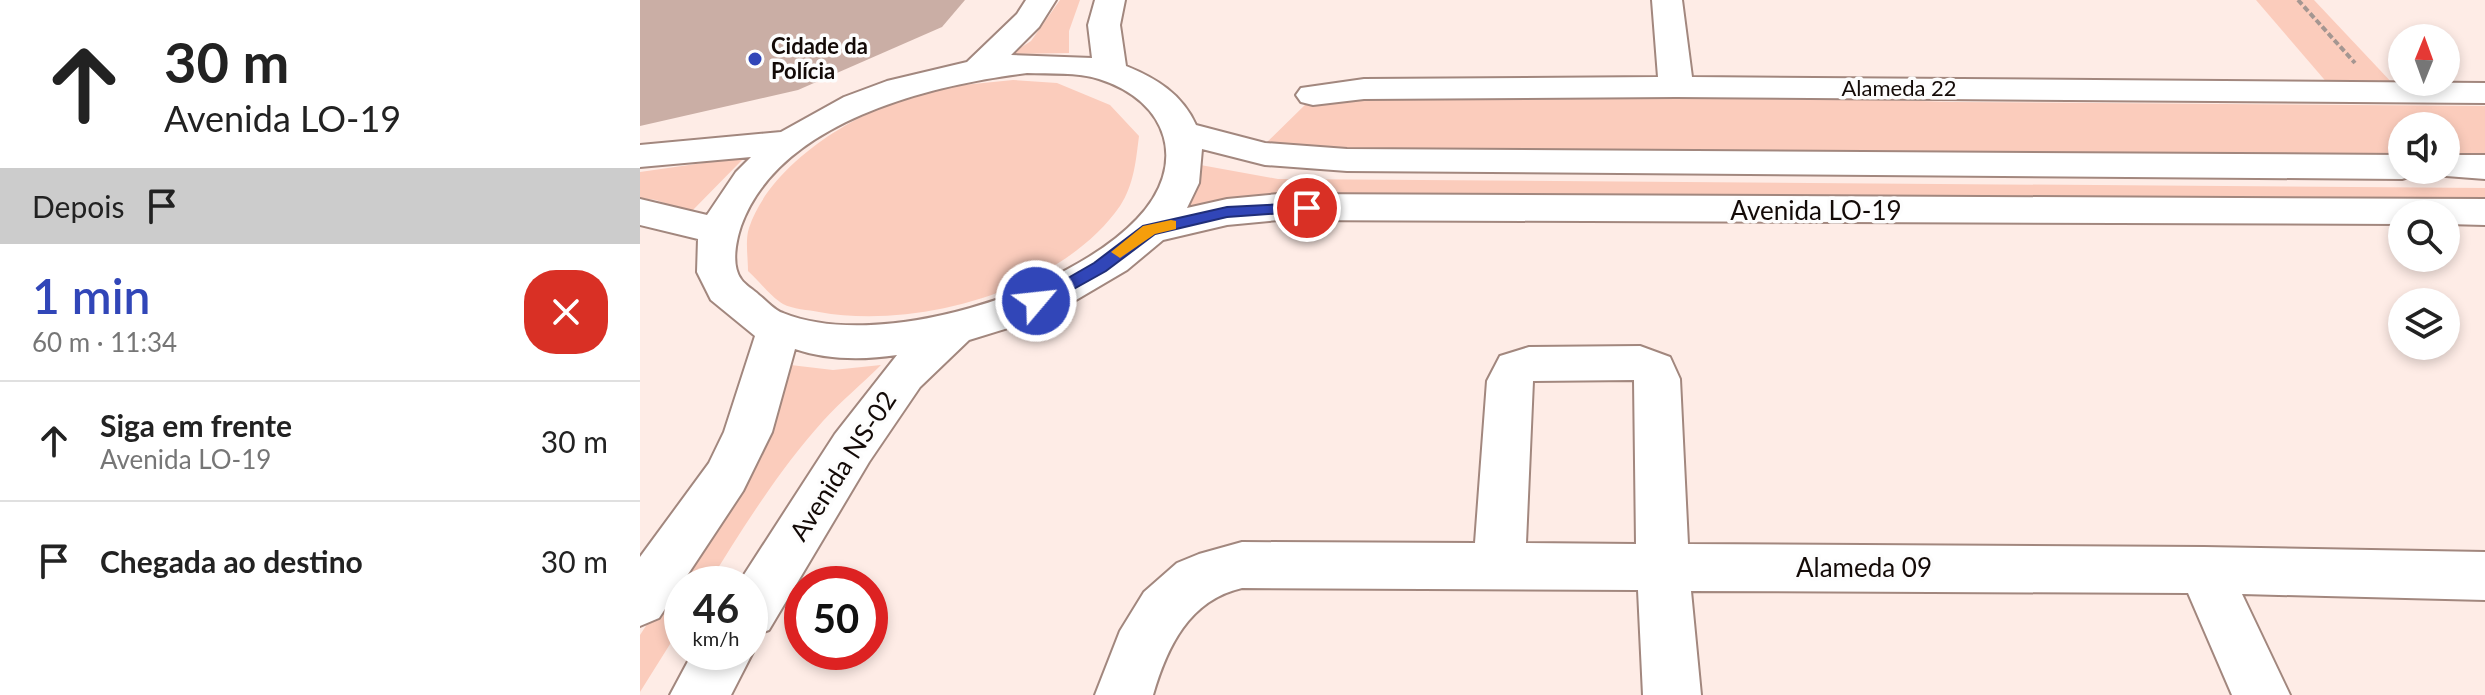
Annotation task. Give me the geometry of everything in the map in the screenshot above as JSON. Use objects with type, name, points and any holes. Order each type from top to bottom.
[{"type":"main road","points":[[980,67],[1028,20],[1041,0]]},
{"type":"main road","points":[[1110,0],[1104,25],[1110,72]]},
{"type":"main road","points":[[1667,0],[1676,87]]},
{"type":"main road","points":[[1056,64],[1110,72],[1140,84],[1175,113],[1184,133],[1187,155],[1182,179],[1169,205],[1149,230],[1100,267],[1015,312],[952,332],[874,341],[829,340],[779,329],[746,312],[724,288],[715,261],[718,231],[733,200],[759,169],[791,142],[849,108],[885,93],[980,67],[1056,64]]},
{"type":"main road","name":"Alameda 22","points":[[1313,95],[1364,89],[1676,87],[2485,93]]},
{"type":"main road","name":"Avenida LO-19","points":[[1184,133],[1265,154],[1347,160],[2388,167]]},
{"type":"main road","points":[[640,156],[791,142]]},
{"type":"main road","points":[[2460,167],[2485,167]]},
{"type":"main road","name":"Avenida LO-19","points":[[1149,230],[1227,212],[1279,207],[2485,212]]},
{"type":"main road","points":[[640,212],[718,231]]},
{"type":"main road","points":[[640,601],[726,477],[748,432],[779,329]]},
{"type":"main road","name":"Avenida NS-02","points":[[768,583],[852,448],[904,375],[952,332]]},
{"type":"main road","points":[[1499,566],[1510,381],[1516,368],[1529,364],[1640,363],[1654,369],[1657,379],[1663,567],[1672,695]]},
{"type":"main road","name":"Alameda 09","points":[[1124,695],[1150,625],[1176,596],[1197,577],[1224,567],[1242,565],[2204,570],[2485,576]]},
{"type":"main road","points":[[2204,570],[2261,695]]},
{"type":"main road","points":[[699,695],[714,670]]},
{"type":"shaded area","points":[[1060,0],[1080,0],[1069,31],[1069,53],[1011,54],[1031,41]]},
{"type":"shaded area","points":[[2256,0],[2314,0],[2388,79],[2388,85],[2329,85]]},
{"type":"shaded area","points":[[1013,80],[1057,83],[1110,105],[1139,136],[1125,198],[1094,236],[1062,261],[1024,282],[984,298],[899,315],[857,316],[791,307],[774,297],[748,271],[748,233],[761,203],[800,158],[825,139],[852,122],[908,97],[953,86]]},
{"type":"shaded area","points":[[1366,93],[1672,93],[1952,102],[2485,106],[2485,155],[2460,155],[2460,112],[2388,112],[2388,155],[1316,150],[1264,145],[1309,101]]},
{"type":"shaded area","points":[[745,157],[690,213],[656,200],[640,198],[640,172]]},
{"type":"shaded area","points":[[1195,164],[1278,179],[2485,188],[2485,205],[2460,205],[2460,200],[2388,200],[2388,206],[1179,212]]},
{"type":"shaded area","points":[[782,364],[833,370],[881,365],[807,440],[762,500],[720,566],[685,566],[746,472]]},
{"type":"shaded area","points":[[664,598],[664,654],[640,692],[640,635]]},
{"type":"building","name":"Cidade da Polícia","points":[[640,0],[965,0],[942,27],[798,90],[640,126]]},
{"type":"slow traffic","points":[[1120,252],[1149,230],[1171,225]]},
{"type":"place","name":"Cidade da Polícia","points":[[755,59]]},
{"type":"route","points":[[1036,301],[1100,267],[1149,230],[1227,212],[1307,208]]}]
